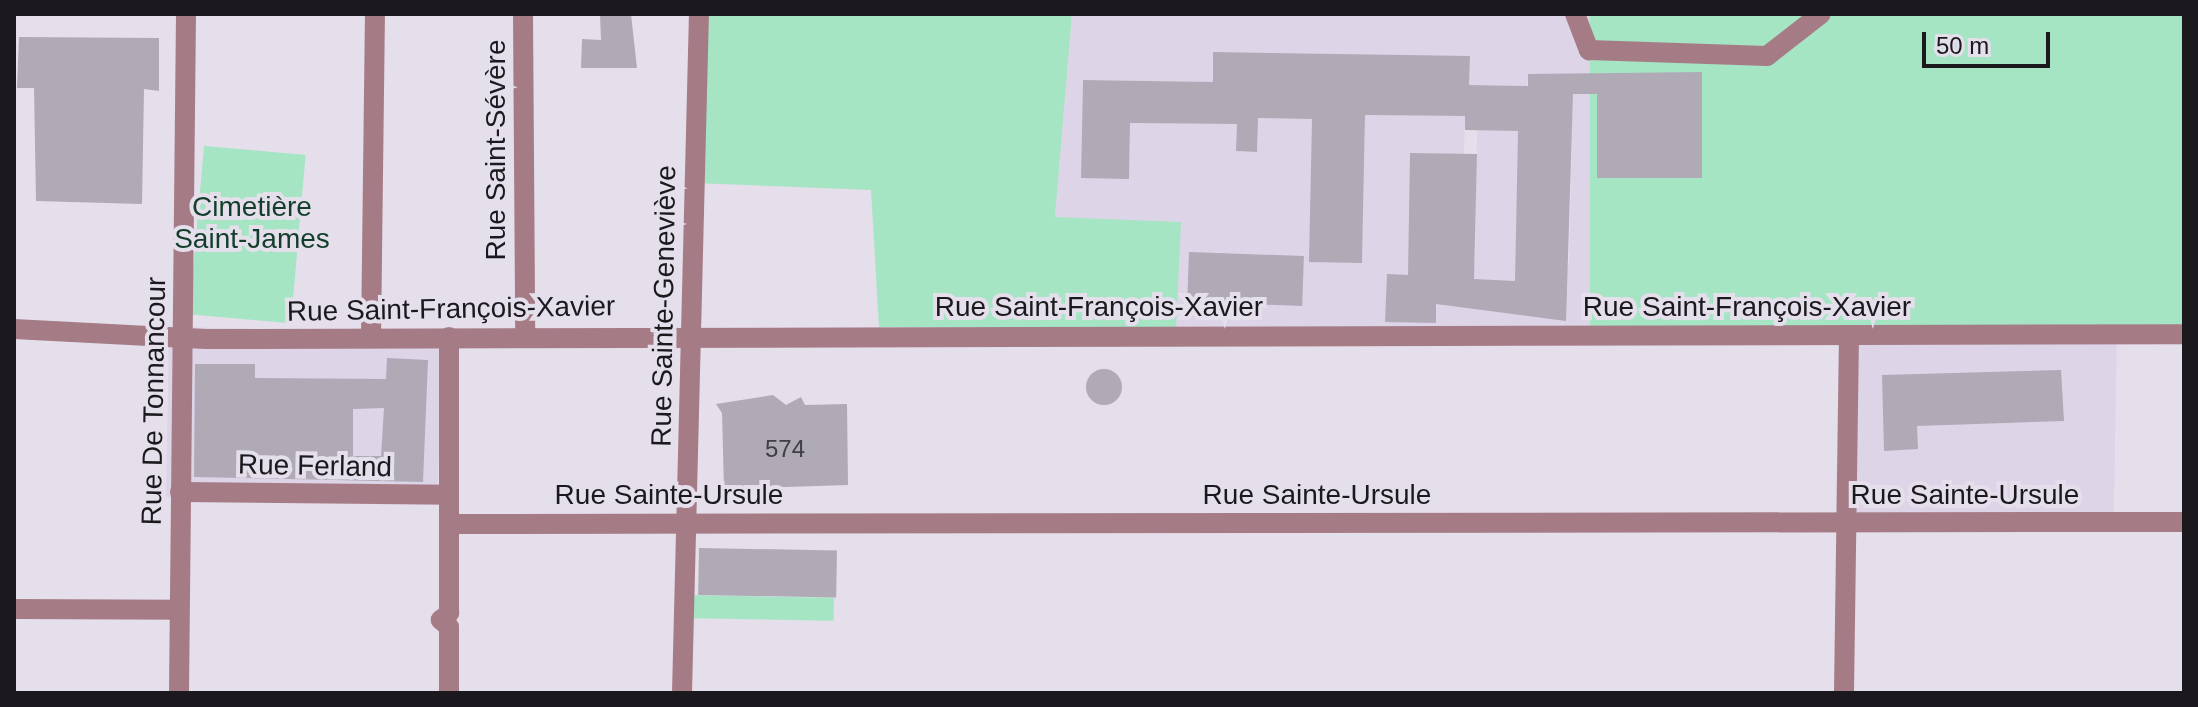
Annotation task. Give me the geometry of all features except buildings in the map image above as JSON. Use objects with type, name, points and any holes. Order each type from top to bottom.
[{"type":"street","name":"Rue De Tonnancour","points":[[179,693],[186,14]]},
{"type":"street","points":[[371,338],[375,14]]},
{"type":"street","name":"Rue Saint-Sévère","points":[[523,14],[525,334]]},
{"type":"street","name":"Rue Sainte-Geneviève","points":[[682,693],[699,14]]},
{"type":"street","points":[[1575,14],[1589,50],[1767,56],[1821,14]]},
{"type":"street","name":"Rue Saint-François-Xavier","points":[[14,329],[182,337],[371,338],[525,334],[2184,334]]},
{"type":"street","points":[[1844,693],[1849,335]]},
{"type":"street","points":[[449,337],[449,613],[441,620],[449,627],[449,693]]},
{"type":"street","name":"Rue Ferland","points":[[180,492],[449,495]]},
{"type":"street","name":"Rue Sainte-Ursule","points":[[449,524],[2184,522]]},
{"type":"street","points":[[14,609],[179,610]]},
{"type":"shaded area","points":[[1072,14],[1590,14],[1591,328],[1176,328],[1055,217]],"holes":[[[1213,53],[1470,57],[1469,85],[1527,86],[1528,74],[1573,74],[1569,265],[1516,264],[1518,131],[1477,130],[1475,263],[1409,262],[1464,154],[1465,116],[1365,115],[1362,263],[1312,119],[1258,118],[1257,152],[1236,151],[1237,124],[1130,123],[1129,178],[1081,178],[1083,80],[1213,82]]]},
{"type":"shaded area","points":[[169,327],[441,332],[438,502],[166,497]]},
{"type":"shaded area","points":[[1839,331],[2117,336],[2114,520],[1836,515]]},
{"type":"green space","points":[[702,14],[1072,14],[1055,217],[1181,222],[1176,328],[879,327],[871,190],[694,183]]},
{"type":"green space","points":[[1590,14],[2184,14],[2184,328],[1590,328]]},
{"type":"green space","name":"Cimetière Saint-James","points":[[204,146],[306,155],[291,323],[189,314]]},
{"type":"green space","points":[[679,595],[834,598],[834,621],[679,618]]}]
